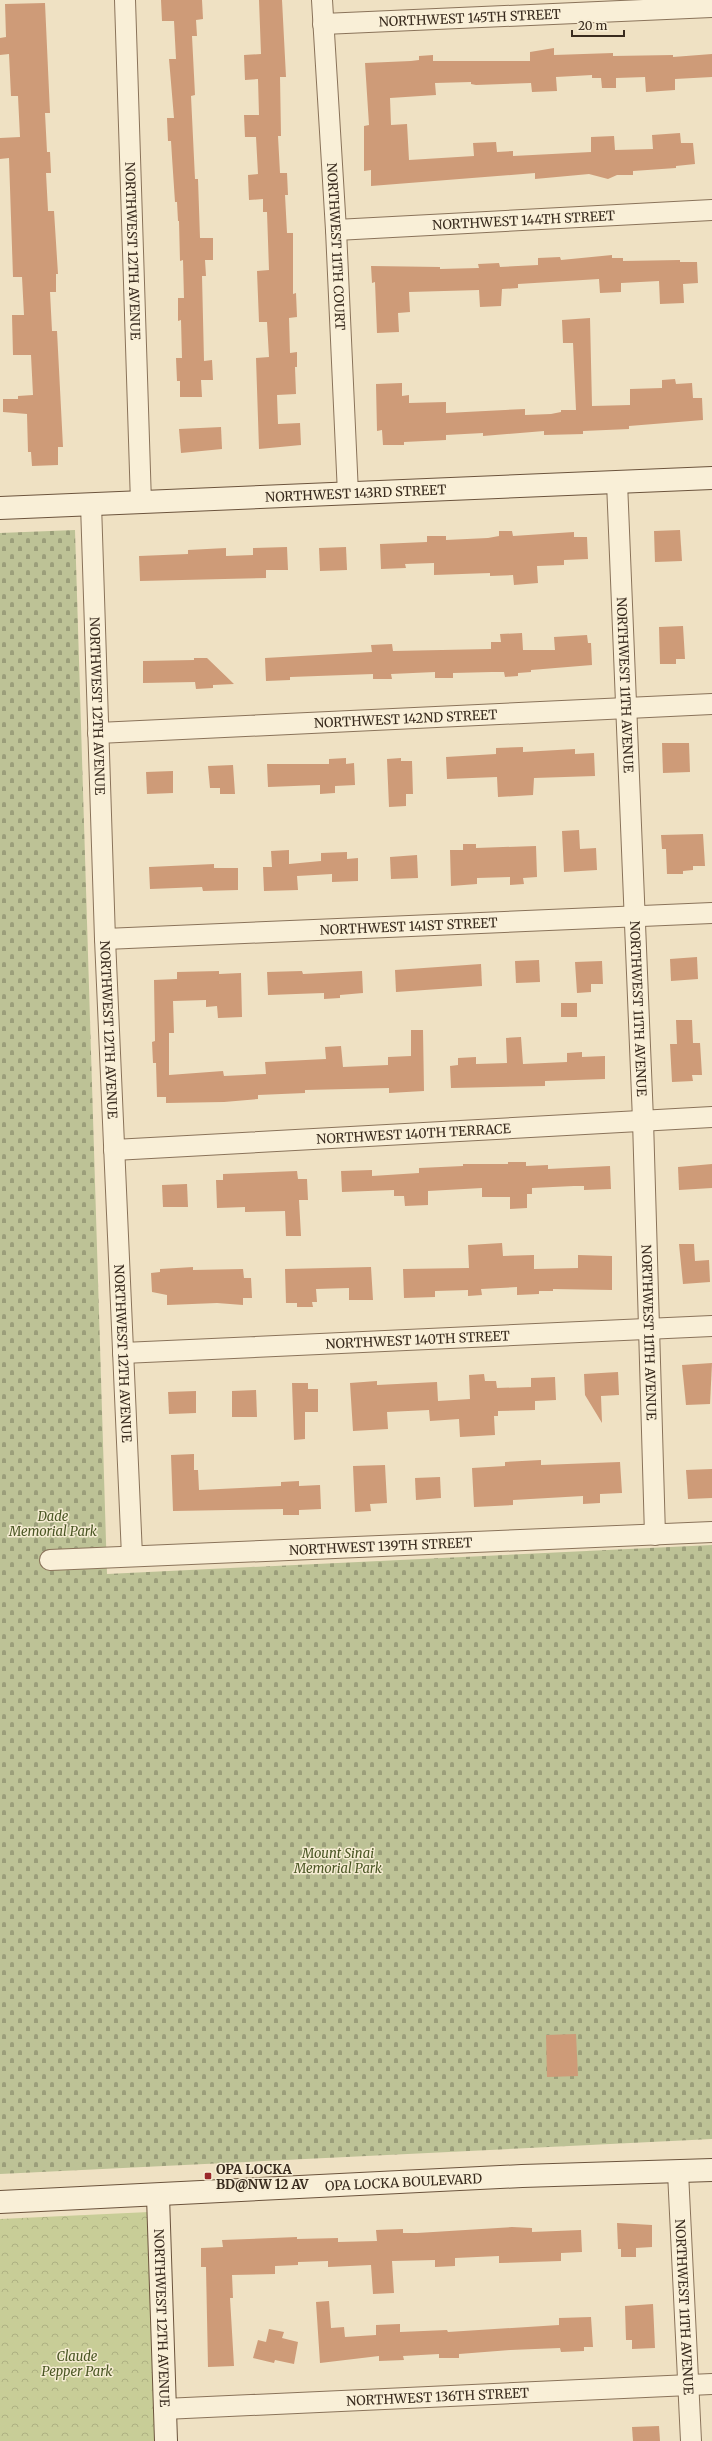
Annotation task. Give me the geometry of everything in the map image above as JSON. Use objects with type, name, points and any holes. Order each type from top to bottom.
[{"type":"street","name":"NORTHWEST 12TH AVENUE","points":[[125,0],[142,502]]},
{"type":"street","name":"NORTHWEST 11TH COURT","points":[[322,0],[336,230],[348,494]]},
{"type":"street","name":"NORTHWEST 145TH STREET","points":[[323,24],[712,7]]},
{"type":"street","name":"NORTHWEST 144TH STREET","points":[[336,230],[712,210]]},
{"type":"street","name":"NORTHWEST 143RD STREET","points":[[0,508],[712,478]]},
{"type":"street","name":"NORTHWEST 11TH AVENUE","points":[[617,482],[643,1120],[655,1535]]},
{"type":"street","name":"NORTHWEST 12TH AVENUE","points":[[91,504],[105,939],[132,1556]]},
{"type":"street","name":"NORTHWEST 142ND STREET","points":[[98,733],[712,704]]},
{"type":"street","name":"NORTHWEST 141ST STREET","points":[[105,939],[712,913]]},
{"type":"street","name":"NORTHWEST 140TH TERRACE","points":[[114,1150],[712,1117]]},
{"type":"street","name":"NORTHWEST 140TH STREET","points":[[123,1353],[712,1326]]},
{"type":"street","name":"NORTHWEST 139TH STREET","points":[[50,1560],[712,1532]]},
{"type":"street","name":"OPA LOCKA BOULEVARD","points":[[0,2202],[158,2196],[522,2176],[712,2170]]},
{"type":"street","name":"NORTHWEST 11TH AVENUE","points":[[678,2172],[691,2441]]},
{"type":"street","name":"NORTHWEST 12TH AVENUE","points":[[158,2196],[166,2441]]},
{"type":"street","name":"NORTHWEST 136TH STREET","points":[[164,2409],[712,2384]]},
{"type":"green space","name":"Mount Sinai Memorial Park","points":[[75,530],[107,1574],[712,1545],[712,2139],[0,2174],[0,533]]},
{"type":"green space","name":"Claude Pepper Park","points":[[149,2212],[156,2441],[0,2441],[0,2219]]},
{"type":"building","points":[[161,0],[202,0],[203,19],[196,20],[197,36],[192,36],[195,95],[191,96],[195,179],[198,179],[200,238],[213,238],[213,260],[205,260],[206,276],[202,276],[204,361],[212,360],[213,380],[201,380],[202,397],[180,397],[180,381],[177,381],[176,358],[182,358],[181,320],[178,321],[178,298],[184,298],[183,260],[180,261],[179,221],[177,202],[175,202],[171,141],[168,141],[167,118],[174,118],[169,59],[176,59],[174,21],[162,21]]},
{"type":"building","points":[[259,0],[282,0],[286,77],[280,77],[281,136],[278,136],[280,173],[287,173],[288,195],[285,195],[287,233],[293,233],[293,294],[296,293],[297,317],[289,318],[290,353],[297,352],[297,367],[295,367],[296,394],[277,395],[278,424],[300,423],[301,445],[259,449],[256,358],[269,357],[267,322],[259,322],[257,271],[269,270],[267,212],[263,212],[263,199],[249,200],[248,175],[258,174],[256,137],[245,137],[244,115],[259,115],[258,79],[245,80],[244,55],[261,54]]},
{"type":"building","points":[[45,3],[50,113],[45,113],[47,152],[50,152],[51,173],[46,173],[48,211],[54,211],[58,274],[56,274],[56,292],[50,292],[52,331],[57,331],[63,447],[58,447],[58,465],[32,466],[31,452],[28,452],[27,414],[3,412],[3,399],[18,399],[18,396],[33,395],[31,355],[13,355],[12,315],[24,315],[22,277],[13,277],[9,158],[0,159],[0,138],[20,137],[18,96],[11,96],[9,54],[0,55],[0,38],[6,37],[5,4]]},
{"type":"building","points":[[554,48],[554,55],[613,53],[613,56],[673,55],[673,57],[712,54],[712,77],[675,79],[675,90],[646,92],[645,77],[616,78],[616,88],[602,88],[601,78],[592,78],[592,75],[556,77],[557,91],[532,92],[531,83],[476,85],[471,84],[471,82],[435,83],[436,95],[390,98],[391,125],[407,124],[409,160],[474,156],[473,143],[496,142],[497,152],[513,151],[513,156],[591,152],[591,137],[614,136],[615,150],[653,149],[652,135],[680,133],[681,143],[693,143],[695,164],[676,166],[676,168],[633,171],[633,175],[617,175],[608,179],[589,174],[535,179],[535,173],[371,186],[371,170],[364,171],[364,126],[369,125],[365,63],[411,61],[419,60],[419,56],[433,55],[433,61],[530,61],[530,52]]},
{"type":"building","points":[[612,255],[612,258],[623,258],[623,261],[680,260],[680,262],[697,262],[698,283],[683,284],[684,303],[660,304],[659,281],[621,283],[621,292],[600,293],[599,279],[518,284],[518,288],[502,289],[501,306],[480,307],[479,290],[409,292],[410,312],[398,313],[399,332],[377,333],[375,282],[372,283],[371,266],[440,267],[440,269],[479,268],[478,264],[499,263],[500,267],[538,265],[538,258],[560,257],[561,260]]},
{"type":"building","points":[[590,318],[592,406],[630,405],[630,389],[662,388],[662,380],[675,379],[676,384],[692,383],[693,398],[702,398],[703,420],[629,426],[629,429],[583,431],[583,434],[544,435],[544,431],[483,436],[483,433],[446,435],[446,440],[404,442],[404,445],[383,445],[382,430],[377,431],[376,384],[402,383],[402,396],[409,395],[409,403],[446,402],[446,413],[525,409],[525,415],[551,414],[561,412],[561,410],[576,410],[573,343],[563,343],[562,320]]},
{"type":"building","points":[[221,427],[222,449],[181,453],[179,429]]},
{"type":"building","points":[[680,530],[682,561],[655,562],[654,531]]},
{"type":"building","points":[[499,531],[512,531],[513,536],[574,532],[574,537],[587,537],[588,559],[564,560],[564,565],[537,566],[538,583],[514,585],[513,575],[490,576],[490,573],[434,575],[434,563],[405,564],[406,568],[381,569],[380,544],[427,542],[427,536],[446,536],[446,540],[488,538],[499,536]]},
{"type":"building","points":[[287,547],[288,570],[266,570],[266,578],[140,581],[139,556],[188,554],[188,550],[226,548],[226,556],[253,555],[253,548]]},
{"type":"building","points":[[346,547],[347,570],[320,571],[319,548]]},
{"type":"building","points":[[683,626],[685,659],[676,659],[676,664],[660,664],[659,627]]},
{"type":"building","points":[[522,633],[523,650],[555,650],[554,637],[587,635],[588,643],[591,643],[592,665],[531,670],[531,672],[518,673],[518,676],[505,677],[504,672],[492,672],[453,673],[453,678],[435,678],[435,672],[391,674],[392,679],[373,679],[373,674],[290,677],[290,680],[266,681],[265,658],[372,652],[371,645],[392,644],[393,651],[491,649],[491,642],[501,642],[500,634]]},
{"type":"building","points":[[194,658],[207,658],[234,684],[213,685],[213,688],[196,689],[195,682],[143,683],[143,661],[194,660]]},
{"type":"building","points":[[662,743],[689,743],[690,772],[663,773]]},
{"type":"building","points":[[523,747],[523,752],[575,749],[575,754],[594,753],[595,776],[534,778],[533,795],[498,797],[497,777],[447,779],[446,757],[496,754],[496,748]]},
{"type":"building","points":[[346,758],[346,764],[354,763],[355,785],[335,786],[335,793],[320,794],[320,785],[268,787],[267,764],[329,764],[329,759]]},
{"type":"building","points":[[401,758],[401,761],[412,761],[413,794],[406,794],[406,806],[389,807],[387,759]]},
{"type":"building","points":[[233,765],[235,794],[220,794],[220,788],[210,788],[208,766]]},
{"type":"building","points":[[173,771],[173,793],[147,794],[146,772]]},
{"type":"building","points":[[579,830],[580,849],[596,848],[597,870],[564,872],[562,831]]},
{"type":"building","points":[[703,834],[705,866],[693,866],[693,870],[683,871],[683,874],[667,874],[666,849],[662,849],[661,835]]},
{"type":"building","points":[[463,844],[476,844],[476,848],[536,846],[537,877],[523,878],[524,884],[510,885],[510,877],[477,878],[477,884],[451,886],[450,850],[463,850]]},
{"type":"building","points":[[289,850],[289,864],[321,861],[321,853],[347,852],[347,859],[358,858],[358,881],[332,882],[332,874],[297,876],[298,890],[264,891],[263,867],[272,867],[271,851]]},
{"type":"building","points":[[417,855],[418,878],[391,879],[390,857]]},
{"type":"building","points":[[214,864],[214,868],[238,868],[238,890],[203,891],[202,887],[150,889],[149,867]]},
{"type":"building","points":[[697,957],[698,979],[671,981],[670,959]]},
{"type":"building","points":[[539,960],[540,982],[516,983],[515,961]]},
{"type":"building","points":[[602,961],[603,984],[591,984],[591,992],[577,993],[575,962]]},
{"type":"building","points":[[481,964],[482,986],[396,992],[395,970]]},
{"type":"building","points":[[219,971],[219,974],[241,973],[242,1017],[218,1018],[217,1006],[206,1007],[206,1000],[173,1001],[174,1033],[169,1033],[169,1075],[223,1071],[224,1076],[266,1074],[265,1062],[326,1059],[325,1047],[341,1046],[343,1067],[388,1065],[388,1057],[411,1056],[411,1030],[423,1030],[424,1091],[389,1093],[389,1088],[305,1090],[305,1093],[258,1095],[258,1099],[224,1102],[166,1103],[166,1097],[157,1097],[156,1063],[153,1063],[152,1042],[155,1041],[154,980],[177,979],[177,972]]},
{"type":"building","points":[[302,971],[303,974],[362,971],[363,993],[340,995],[340,998],[324,999],[324,993],[268,995],[267,972]]},
{"type":"building","points":[[561,1003],[577,1003],[577,1017],[561,1017]]},
{"type":"building","points":[[676,1020],[692,1020],[693,1043],[700,1043],[702,1075],[692,1075],[693,1081],[672,1082],[670,1044],[677,1044]]},
{"type":"building","points":[[521,1037],[523,1064],[567,1062],[567,1053],[582,1052],[582,1057],[605,1056],[605,1079],[545,1081],[545,1086],[451,1088],[450,1066],[458,1065],[458,1058],[476,1057],[476,1064],[507,1063],[506,1038]]},
{"type":"building","points":[[508,1162],[526,1162],[526,1166],[548,1165],[548,1169],[610,1166],[611,1189],[584,1190],[584,1186],[532,1188],[532,1194],[527,1194],[527,1208],[510,1209],[510,1197],[482,1197],[482,1188],[428,1191],[428,1205],[405,1206],[404,1196],[394,1196],[394,1190],[342,1192],[341,1171],[372,1170],[372,1176],[419,1173],[419,1168],[463,1166],[463,1164],[508,1164]]},
{"type":"building","points":[[712,1164],[712,1188],[679,1190],[678,1167]]},
{"type":"building","points":[[297,1171],[298,1179],[307,1179],[308,1200],[299,1200],[301,1236],[286,1236],[285,1211],[245,1212],[245,1207],[217,1208],[216,1180],[223,1180],[223,1174]]},
{"type":"building","points":[[187,1184],[188,1207],[163,1207],[162,1185]]},
{"type":"building","points":[[502,1243],[503,1256],[534,1255],[534,1269],[578,1268],[578,1255],[612,1256],[612,1290],[553,1289],[553,1291],[539,1291],[539,1294],[517,1295],[517,1287],[481,1289],[482,1295],[468,1296],[468,1290],[435,1291],[435,1297],[404,1298],[403,1269],[469,1268],[468,1245]]},
{"type":"building","points":[[679,1244],[694,1244],[695,1261],[709,1260],[710,1282],[683,1284]]},
{"type":"building","points":[[193,1267],[193,1270],[243,1269],[244,1278],[251,1278],[252,1298],[243,1298],[243,1305],[217,1303],[167,1305],[167,1295],[152,1292],[151,1273],[160,1272],[160,1269]]},
{"type":"building","points":[[371,1267],[373,1300],[349,1300],[349,1288],[316,1289],[317,1302],[312,1302],[313,1307],[297,1307],[297,1303],[286,1303],[285,1269]]},
{"type":"building","points":[[712,1363],[710,1404],[686,1405],[682,1365]]},
{"type":"building","points":[[618,1372],[619,1395],[601,1396],[602,1423],[585,1395],[584,1374]]},
{"type":"building","points":[[484,1374],[485,1381],[496,1381],[497,1388],[531,1387],[531,1378],[555,1377],[556,1400],[535,1401],[535,1410],[498,1411],[498,1416],[494,1416],[495,1435],[460,1437],[459,1419],[430,1421],[429,1410],[387,1412],[388,1429],[353,1431],[350,1383],[377,1381],[377,1385],[437,1382],[438,1401],[470,1399],[469,1375]]},
{"type":"building","points":[[292,1383],[308,1383],[308,1389],[318,1389],[318,1412],[305,1412],[305,1439],[294,1440]]},
{"type":"building","points":[[256,1390],[257,1417],[232,1417],[232,1391]]},
{"type":"building","points":[[196,1391],[196,1413],[169,1414],[168,1392]]},
{"type":"building","points":[[194,1454],[194,1470],[198,1470],[199,1490],[281,1486],[281,1482],[299,1481],[299,1486],[320,1485],[321,1509],[299,1510],[299,1515],[283,1515],[283,1509],[173,1511],[171,1455]]},
{"type":"building","points":[[541,1460],[541,1465],[620,1462],[622,1493],[600,1494],[600,1503],[583,1504],[583,1496],[513,1500],[513,1505],[474,1507],[472,1468],[505,1466],[505,1462]]},
{"type":"building","points":[[385,1465],[387,1503],[370,1504],[371,1511],[355,1512],[353,1466]]},
{"type":"building","points":[[712,1469],[712,1498],[688,1499],[686,1470]]},
{"type":"building","points":[[440,1477],[441,1498],[416,1500],[415,1478]]},
{"type":"building","points":[[576,2034],[578,2076],[547,2077],[546,2035]]},
{"type":"building","points":[[617,2223],[652,2225],[652,2247],[636,2248],[636,2257],[621,2257],[621,2249],[618,2249]]},
{"type":"building","points":[[512,2227],[532,2228],[532,2232],[581,2230],[582,2252],[561,2253],[561,2261],[499,2263],[499,2256],[455,2258],[455,2266],[435,2267],[435,2260],[392,2261],[394,2293],[373,2294],[371,2265],[328,2267],[328,2261],[298,2262],[298,2265],[275,2266],[275,2274],[232,2275],[233,2298],[230,2298],[234,2366],[208,2367],[206,2267],[201,2267],[201,2248],[223,2247],[222,2240],[297,2237],[297,2239],[338,2238],[338,2242],[377,2241],[376,2230],[403,2229],[403,2233],[417,2233]]},
{"type":"building","points":[[329,2301],[331,2328],[344,2327],[345,2337],[376,2335],[376,2325],[400,2324],[400,2332],[447,2330],[448,2332],[559,2325],[559,2318],[591,2317],[593,2347],[584,2347],[584,2351],[561,2352],[560,2348],[459,2354],[459,2358],[439,2358],[439,2354],[403,2356],[404,2360],[379,2361],[379,2356],[320,2363],[316,2302]]},
{"type":"building","points":[[653,2304],[655,2348],[632,2349],[632,2340],[626,2340],[625,2306]]},
{"type":"building","points":[[269,2329],[284,2332],[282,2338],[298,2342],[294,2364],[275,2360],[274,2363],[253,2358],[258,2340],[266,2342]]},
{"type":"building","points":[[659,2426],[660,2441],[633,2441],[632,2427]]},
{"type":"place","name":"OPA LOCKA BD@NW 12 AV","points":[[208,2176]]},
{"type":"park label","name":"Dade Memorial Park","points":[[53,1524]]}]
